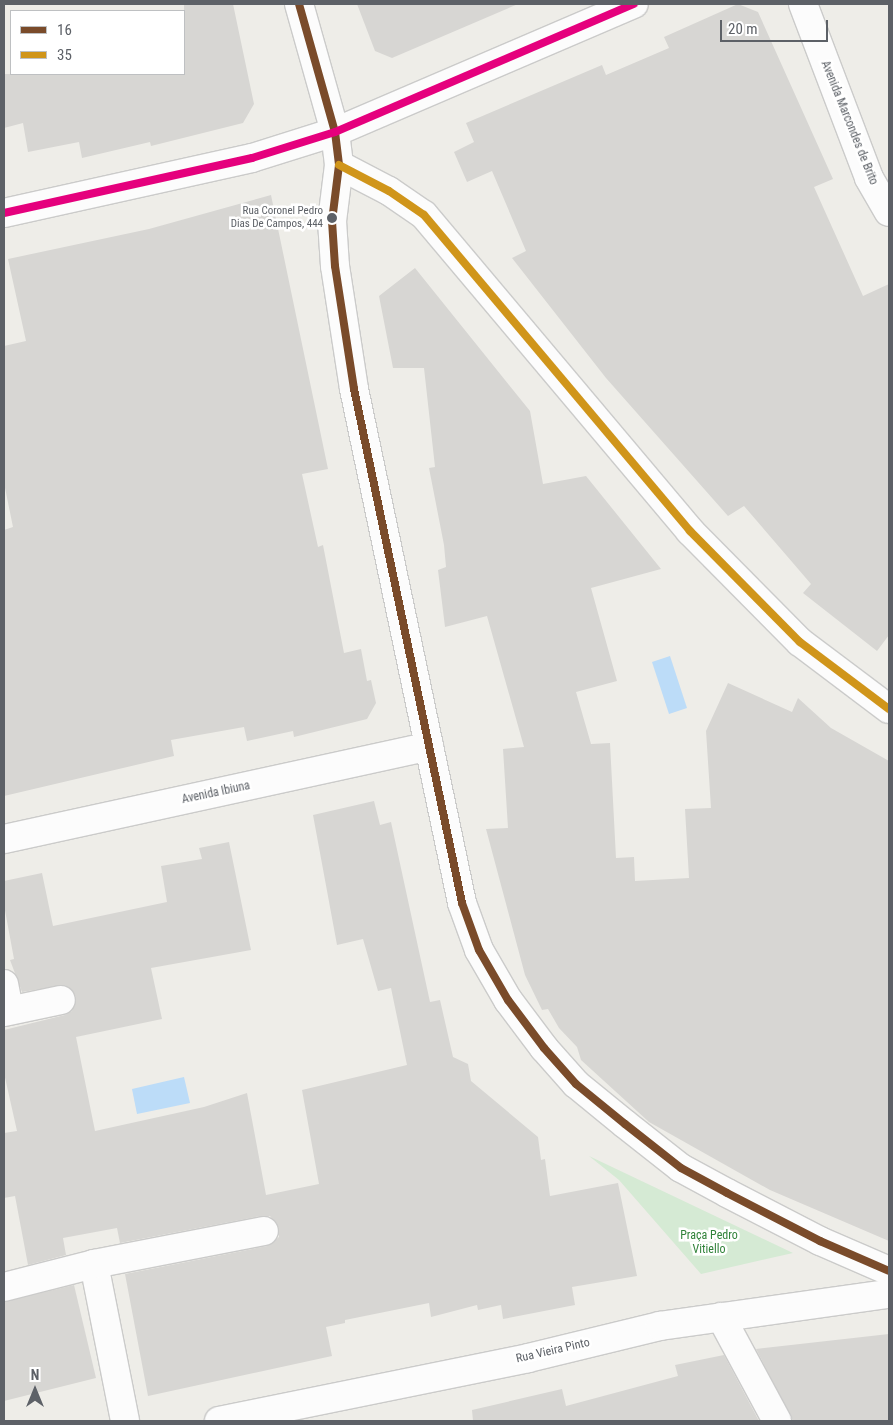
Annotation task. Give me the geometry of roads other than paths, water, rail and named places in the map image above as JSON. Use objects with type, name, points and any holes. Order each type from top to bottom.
[{"type":"street","points":[[299,4],[335,132],[338,165],[332,221],[340,301],[354,389],[462,903],[479,950],[508,1000],[544,1048],[576,1084],[681,1168],[820,1241],[889,1271]]},
{"type":"street","points":[[4,213],[252,158],[335,132],[634,4]]},
{"type":"street","name":"Avenida Marcondes de Brito","points":[[803,4],[869,178],[889,212]]},
{"type":"street","points":[[338,165],[389,191],[424,215],[690,531],[800,642],[889,709]]},
{"type":"street","name":"Avenida Ibiuna","points":[[4,839],[429,746]]},
{"type":"street","points":[[4,984],[6,1011],[61,1000]]},
{"type":"street","points":[[4,1287],[94,1264],[264,1231]]},
{"type":"street","points":[[94,1264],[125,1421]]},
{"type":"street","name":"Rua Vieira Pinto","points":[[219,1421],[528,1358],[660,1326],[889,1294]]},
{"type":"street","points":[[721,1317],[777,1421]]},
{"type":"water","points":[[670,656],[687,708],[669,714],[652,662]]},
{"type":"water","points":[[184,1077],[190,1103],[137,1114],[132,1089]]},
{"type":"place","name":"Rua Coronel Pedro Dias De Campos, 444","points":[[332,218]]},
{"type":"park label","name":"Praça Pedro Vitiello","points":[[709,1243]]}]
